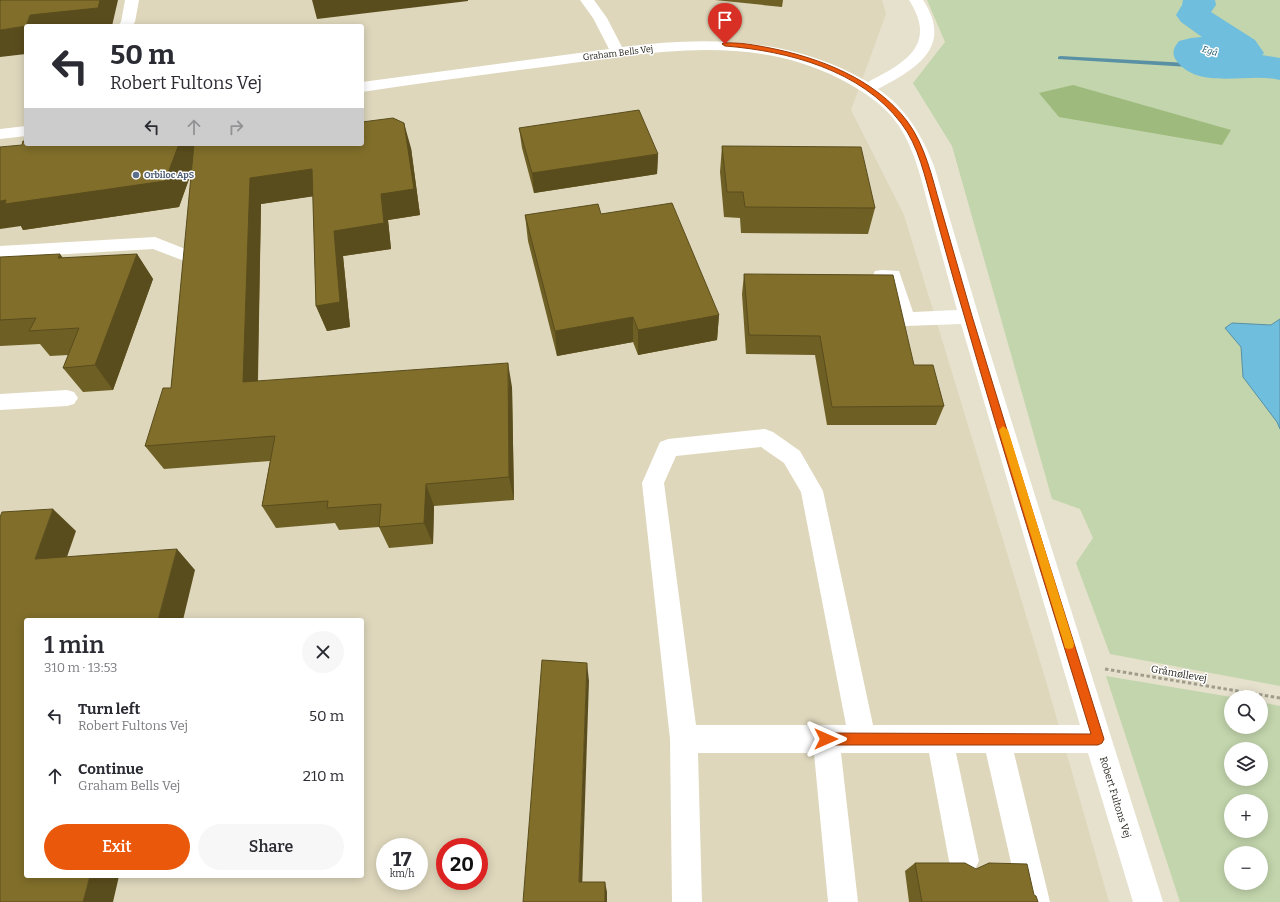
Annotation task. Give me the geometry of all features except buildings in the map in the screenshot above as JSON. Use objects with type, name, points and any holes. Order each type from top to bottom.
[{"type":"street","points":[[126,24],[132,0]]},
{"type":"street","points":[[587,0],[600,18],[618,53]]},
{"type":"street","points":[[868,88],[908,67],[924,46],[927,34],[927,21],[916,0]]},
{"type":"street","name":"Graham Bells Vej","points":[[364,87],[618,53],[712,43],[753,46],[787,53],[841,73],[868,88]]},
{"type":"street","name":"Robert Fultons Vej","points":[[868,88],[886,102],[905,123],[918,146],[927,172],[968,317],[1148,902]]},
{"type":"street","points":[[0,134],[24,131]]},
{"type":"street","points":[[0,252],[155,243],[187,256]]},
{"type":"street","points":[[862,276],[892,276],[905,318],[968,317]]},
{"type":"street","points":[[0,402],[67,398]]},
{"type":"street","points":[[687,902],[684,739],[653,483],[668,448],[765,438],[792,457],[812,490],[862,739]]},
{"type":"street","points":[[684,739],[1098,739]]},
{"type":"street","points":[[826,739],[843,902]]},
{"type":"street","points":[[940,739],[964,861]]},
{"type":"street","points":[[997,739],[1035,902]]},
{"type":"path","name":"Gråmøllevej","points":[[1075,663],[1280,698]]},
{"type":"shaded area","points":[[0,0],[882,0],[886,14],[851,110],[904,215],[1046,681],[1109,902],[0,902]]},
{"type":"green space","points":[[927,0],[1280,0],[1280,686],[1110,654],[1076,563],[1093,538],[1080,509],[1052,499],[952,146],[913,83],[945,42]]},
{"type":"green space","points":[[1073,85],[1231,130],[1222,145],[1059,117],[1039,93]]},
{"type":"green space","points":[[1106,676],[1224,696],[1224,734],[1268,734],[1268,703],[1280,706],[1280,902],[1180,902]]},
{"type":"water","points":[[1280,319],[1280,429],[1277,422],[1243,377],[1241,347],[1225,328],[1232,323],[1271,325]]},
{"type":"waterway","name":"Egå","points":[[1199,0],[1199,5],[1193,15],[1211,28],[1243,47],[1246,53],[1241,56],[1231,57],[1204,48],[1191,48],[1191,56],[1200,63],[1210,67],[1233,68],[1269,66],[1280,69]]},
{"type":"waterway","points":[[1060,58],[1206,66]]},
{"type":"slow traffic","points":[[1003,430],[1069,644]]},
{"type":"place","name":"Orbiloc ApS","points":[[136,175]]},
{"type":"route","points":[[725,44],[753,46],[787,53],[841,73],[868,88],[886,102],[905,123],[918,146],[927,172],[968,317],[1098,739],[826,739]]}]
